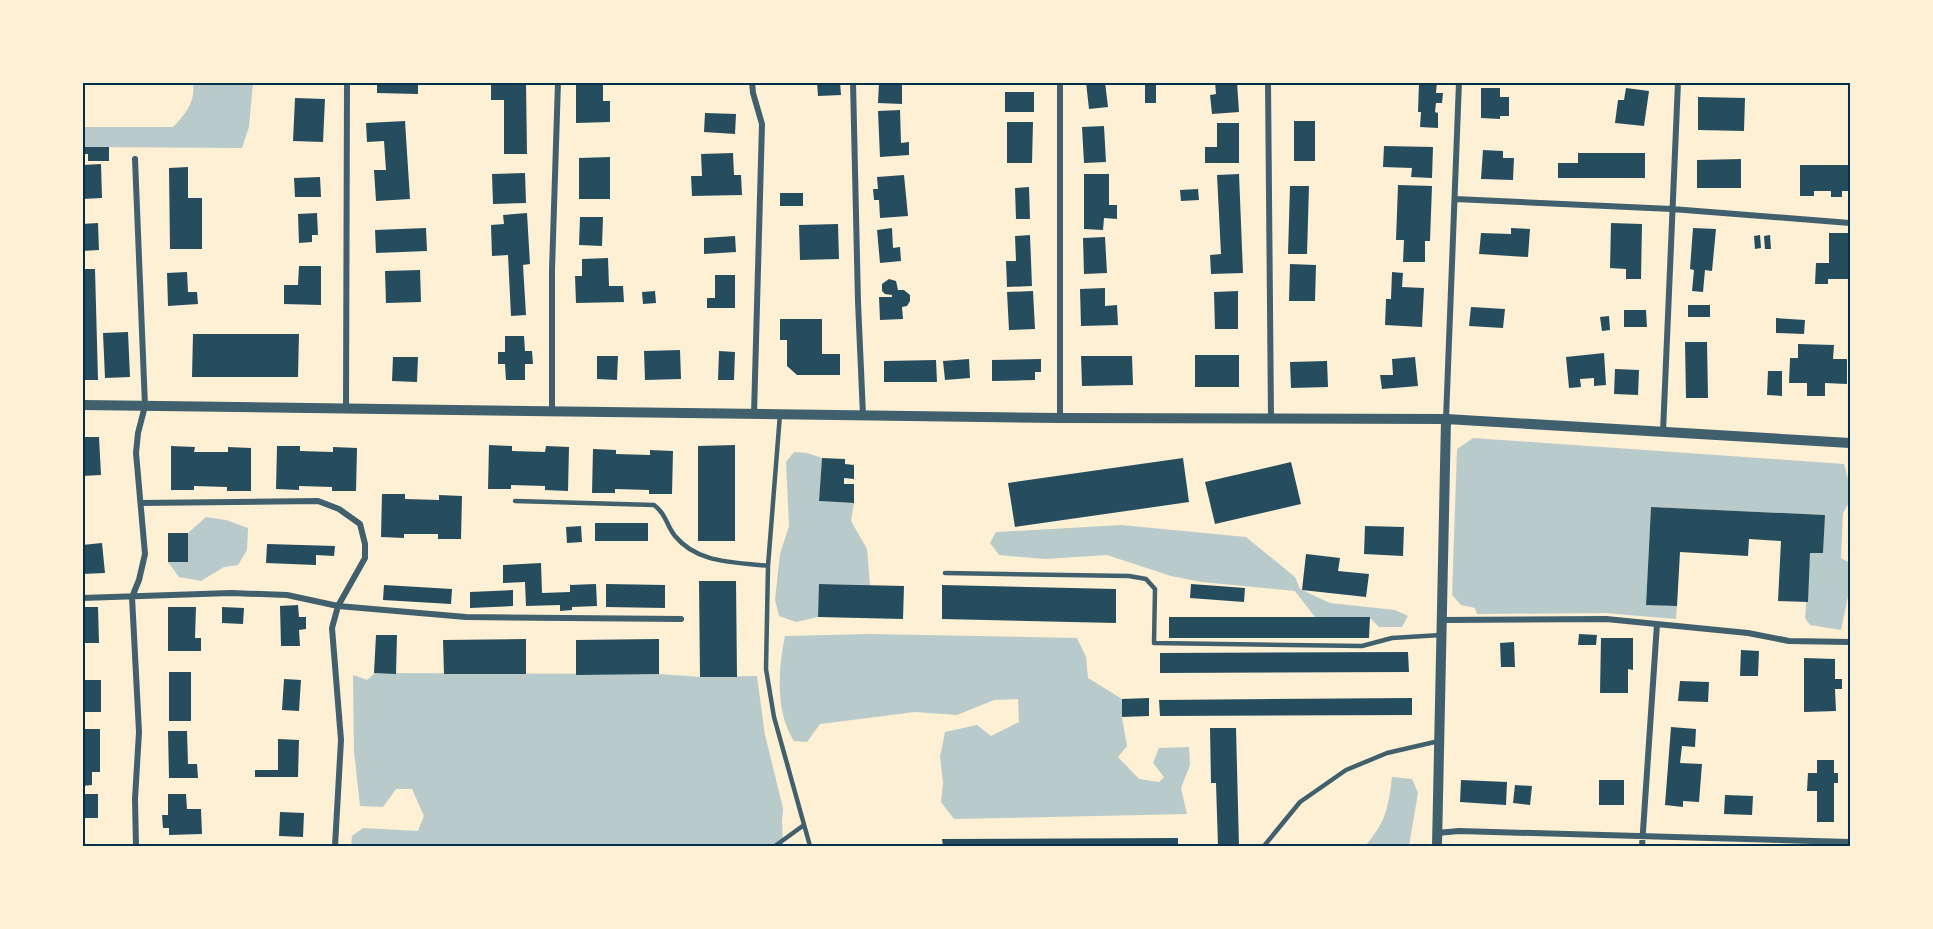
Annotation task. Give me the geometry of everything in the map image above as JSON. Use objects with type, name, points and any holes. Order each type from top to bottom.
[{"type":"street","points":[[346,409],[347,82]]},
{"type":"street","points":[[552,411],[552,270],[558,82]]},
{"type":"street","points":[[752,82],[762,124],[754,414]]},
{"type":"street","points":[[853,82],[863,415]]},
{"type":"street","points":[[1060,82],[1060,418]]},
{"type":"street","points":[[1268,82],[1271,418]]},
{"type":"street","points":[[1437,846],[1446,419],[1460,82]]},
{"type":"street","points":[[1663,432],[1678,82]]},
{"type":"street","points":[[135,159],[145,406],[136,453],[145,554],[132,597],[139,732],[135,799],[136,846]]},
{"type":"street","points":[[1455,199],[1672,209],[1851,223]]},
{"type":"street","points":[[82,405],[1060,418],[1446,419],[1851,443]]},
{"type":"street","points":[[141,503],[318,501],[339,509],[360,524],[364,532],[365,558],[338,606],[332,628],[341,740],[335,846]]},
{"type":"street","points":[[82,598],[231,593],[287,595],[338,606],[466,617],[681,619]]},
{"type":"street","points":[[1442,620],[1606,619],[1748,633],[1789,640],[1851,642]]},
{"type":"street","points":[[1642,846],[1658,624]]},
{"type":"street","points":[[1437,833],[1459,831],[1851,842]]},
{"type":"lane","points":[[780,414],[768,566],[766,669],[774,717],[810,846]]},
{"type":"lane","points":[[515,501],[654,505],[663,513],[674,535],[688,550],[711,559],[768,566]]},
{"type":"lane","points":[[945,573],[1129,576],[1146,579],[1155,589],[1154,642],[1362,646],[1392,638],[1442,635]]},
{"type":"lane","points":[[1264,846],[1300,801],[1346,770],[1387,753],[1439,741]]},
{"type":"lane","points":[[775,846],[804,825]]},
{"type":"shaded area","points":[[193,83],[253,83],[249,127],[242,148],[83,147],[83,127],[173,127],[189,107],[193,96]]},
{"type":"shaded area","points":[[1473,438],[1844,464],[1850,486],[1850,501],[1843,513],[1841,558],[1850,563],[1850,587],[1841,630],[1810,625],[1805,618],[1810,553],[1823,553],[1824,515],[1651,507],[1646,604],[1677,606],[1676,619],[1605,613],[1477,614],[1475,608],[1461,605],[1452,595],[1457,449]]},
{"type":"shaded area","points":[[794,452],[822,458],[819,501],[854,503],[851,521],[867,549],[870,585],[820,584],[818,617],[796,622],[779,616],[775,600],[780,554],[789,526],[786,462]]},
{"type":"shaded area","points":[[206,517],[226,520],[248,528],[247,550],[238,565],[224,567],[201,581],[179,577],[168,562],[188,561],[188,533]]},
{"type":"shaded area","points":[[1121,525],[1246,537],[1295,577],[1300,589],[1330,603],[1395,610],[1408,616],[1402,627],[1379,627],[1369,617],[1315,617],[1295,591],[1202,582],[1171,576],[1107,555],[1045,559],[999,555],[990,543],[996,532]]},
{"type":"shaded area","points":[[868,634],[1077,638],[1086,657],[1088,678],[1122,699],[1122,717],[1127,746],[1118,757],[1139,779],[1159,782],[1164,777],[1153,763],[1159,748],[1189,747],[1190,765],[1181,788],[1187,814],[954,819],[941,802],[943,783],[940,757],[945,732],[977,725],[991,736],[1019,722],[1018,699],[994,700],[957,715],[915,712],[820,724],[807,742],[794,741],[781,704],[780,676],[785,636]]},
{"type":"shaded area","points":[[375,673],[757,676],[765,735],[783,808],[783,846],[351,846],[352,836],[363,828],[418,831],[424,816],[412,789],[396,789],[383,807],[360,806],[354,751],[353,675],[367,680]]},
{"type":"shaded area","points":[[1392,777],[1412,779],[1418,793],[1409,846],[1365,846],[1382,822]]},
{"type":"building","points":[[377,82],[418,82],[418,94],[377,93]]},
{"type":"building","points":[[491,82],[526,82],[527,154],[504,154],[504,100],[491,100]]},
{"type":"building","points":[[576,82],[603,82],[603,101],[610,101],[610,122],[576,123]]},
{"type":"building","points":[[817,82],[840,82],[841,95],[818,96]]},
{"type":"building","points":[[879,82],[902,82],[902,104],[878,103]]},
{"type":"building","points":[[1086,82],[1105,82],[1108,107],[1089,109]]},
{"type":"building","points":[[1145,82],[1156,82],[1156,103],[1145,103]]},
{"type":"building","points":[[1215,82],[1237,82],[1239,112],[1212,114],[1210,95],[1216,94]]},
{"type":"building","points":[[1419,82],[1437,82],[1436,93],[1443,93],[1442,103],[1436,103],[1438,128],[1420,127]]},
{"type":"building","points":[[1481,88],[1500,88],[1500,97],[1509,97],[1509,116],[1500,116],[1500,119],[1481,118]]},
{"type":"building","points":[[1626,88],[1649,91],[1644,126],[1615,123],[1618,100],[1624,100]]},
{"type":"building","points":[[1005,92],[1034,92],[1034,112],[1005,112]]},
{"type":"building","points":[[1698,97],[1745,98],[1744,131],[1698,130]]},
{"type":"building","points":[[295,98],[325,99],[323,142],[293,141]]},
{"type":"building","points":[[900,110],[901,143],[909,142],[909,155],[880,157],[878,111]]},
{"type":"building","points":[[705,113],[736,114],[735,134],[704,132]]},
{"type":"building","points":[[405,121],[410,199],[376,201],[374,170],[386,170],[384,141],[367,142],[366,123]]},
{"type":"building","points":[[1294,121],[1315,121],[1315,161],[1294,161]]},
{"type":"building","points":[[1007,122],[1033,122],[1032,163],[1007,163]]},
{"type":"building","points":[[1217,123],[1239,123],[1239,163],[1205,163],[1205,147],[1217,147]]},
{"type":"building","points":[[1104,126],[1106,162],[1084,163],[1082,127]]},
{"type":"building","points":[[1384,146],[1433,147],[1432,178],[1411,177],[1412,168],[1383,167]]},
{"type":"building","points":[[82,147],[109,147],[109,161],[88,161],[88,154],[82,154]]},
{"type":"building","points":[[1483,150],[1503,151],[1503,158],[1514,158],[1513,180],[1481,179]]},
{"type":"building","points":[[733,153],[734,175],[741,175],[742,195],[692,196],[691,176],[702,176],[701,154]]},
{"type":"building","points":[[1578,153],[1645,153],[1645,178],[1558,178],[1558,163],[1578,163]]},
{"type":"building","points":[[610,157],[610,199],[579,199],[579,158]]},
{"type":"building","points":[[1741,159],[1741,188],[1697,188],[1697,160]]},
{"type":"building","points":[[101,164],[102,198],[82,199],[82,165]]},
{"type":"building","points":[[1800,165],[1850,165],[1850,191],[1842,191],[1842,197],[1831,197],[1831,191],[1814,191],[1814,196],[1800,196]]},
{"type":"building","points":[[188,167],[188,198],[202,198],[202,249],[170,249],[169,168]]},
{"type":"building","points":[[525,173],[526,203],[493,204],[492,174]]},
{"type":"building","points":[[1084,174],[1109,174],[1109,205],[1117,205],[1117,219],[1104,218],[1103,230],[1084,229]]},
{"type":"building","points":[[1239,174],[1243,273],[1211,274],[1210,255],[1221,254],[1217,175]]},
{"type":"building","points":[[904,175],[908,216],[880,218],[879,200],[874,200],[873,189],[878,189],[877,177]]},
{"type":"building","points":[[320,177],[321,197],[295,197],[294,178]]},
{"type":"building","points":[[1398,185],[1432,186],[1430,241],[1425,241],[1425,262],[1403,262],[1404,240],[1396,240]]},
{"type":"building","points":[[1290,186],[1309,186],[1307,254],[1288,254]]},
{"type":"building","points":[[1029,187],[1030,219],[1016,219],[1015,188]]},
{"type":"building","points":[[1198,189],[1199,200],[1181,201],[1180,190]]},
{"type":"building","points":[[780,193],[803,193],[803,206],[780,206]]},
{"type":"building","points":[[317,213],[318,235],[312,235],[312,242],[299,243],[298,214]]},
{"type":"building","points":[[527,213],[530,264],[523,265],[526,315],[511,316],[508,255],[492,256],[491,225],[504,224],[503,215]]},
{"type":"building","points":[[580,217],[603,217],[602,246],[579,245]]},
{"type":"building","points":[[98,223],[99,250],[82,251],[82,224]]},
{"type":"building","points":[[1611,223],[1642,224],[1641,279],[1626,279],[1626,269],[1610,268]]},
{"type":"building","points":[[838,224],[839,259],[800,260],[799,225]]},
{"type":"building","points":[[426,228],[427,251],[376,253],[375,230]]},
{"type":"building","points":[[892,228],[893,248],[900,247],[901,261],[880,263],[877,230]]},
{"type":"building","points":[[1511,228],[1530,229],[1528,257],[1479,254],[1481,233],[1511,234]]},
{"type":"building","points":[[1693,228],[1716,229],[1712,271],[1705,270],[1703,292],[1692,291],[1694,270],[1690,269]]},
{"type":"building","points":[[1829,233],[1850,233],[1849,279],[1828,279],[1828,284],[1815,284],[1816,263],[1829,263]]},
{"type":"building","points":[[1030,235],[1032,286],[1007,287],[1006,261],[1016,261],[1015,236]]},
{"type":"building","points":[[1760,235],[1761,248],[1755,249],[1754,236]]},
{"type":"building","points":[[1770,235],[1771,249],[1765,249],[1764,236]]},
{"type":"building","points":[[735,236],[736,252],[704,254],[704,238]]},
{"type":"building","points":[[1105,237],[1107,273],[1084,274],[1083,238]]},
{"type":"building","points":[[608,258],[609,286],[623,286],[624,302],[576,303],[575,276],[582,276],[582,259]]},
{"type":"building","points":[[1290,264],[1316,265],[1315,301],[1289,301]]},
{"type":"building","points":[[299,266],[321,266],[321,305],[284,304],[284,285],[298,285]]},
{"type":"building","points":[[82,269],[95,269],[98,380],[82,380]]},
{"type":"building","points":[[420,270],[421,302],[386,303],[385,271]]},
{"type":"building","points":[[187,272],[188,292],[197,292],[198,304],[168,306],[167,273]]},
{"type":"building","points":[[1392,272],[1403,273],[1402,287],[1424,288],[1422,327],[1385,325],[1386,299],[1391,299]]},
{"type":"building","points":[[715,275],[735,275],[735,308],[707,308],[707,298],[715,298]]},
{"type":"building","points":[[889,279],[896,281],[898,290],[904,290],[910,295],[907,306],[902,307],[903,319],[880,320],[879,297],[892,297],[882,291],[882,284]]},
{"type":"building","points":[[1105,288],[1105,306],[1117,305],[1118,325],[1081,326],[1080,289]]},
{"type":"building","points":[[655,291],[656,303],[643,304],[642,292]]},
{"type":"building","points":[[1033,291],[1035,329],[1009,330],[1007,292]]},
{"type":"building","points":[[1238,291],[1238,329],[1215,329],[1214,292]]},
{"type":"building","points":[[1688,305],[1710,305],[1710,317],[1688,317]]},
{"type":"building","points":[[1471,307],[1505,309],[1503,328],[1469,326]]},
{"type":"building","points":[[1624,310],[1646,310],[1647,327],[1624,327]]},
{"type":"building","points":[[1609,316],[1610,330],[1602,331],[1600,317]]},
{"type":"building","points":[[1776,318],[1805,320],[1804,334],[1776,333]]},
{"type":"building","points":[[780,319],[822,319],[822,354],[840,354],[840,375],[797,375],[787,366],[787,340],[780,340]]},
{"type":"building","points":[[128,332],[130,377],[105,378],[103,333]]},
{"type":"building","points":[[193,334],[299,334],[298,377],[192,377]]},
{"type":"building","points":[[505,336],[524,336],[525,351],[532,351],[533,364],[525,364],[525,380],[506,380],[505,364],[498,364],[498,352],[505,352]]},
{"type":"building","points":[[1685,342],[1707,342],[1708,398],[1686,398]]},
{"type":"building","points":[[1798,344],[1834,345],[1833,359],[1847,359],[1847,384],[1825,383],[1825,396],[1807,396],[1807,383],[1789,383],[1790,358],[1798,358]]},
{"type":"building","points":[[680,350],[681,379],[645,380],[644,351]]},
{"type":"building","points":[[719,351],[735,352],[734,380],[718,380]]},
{"type":"building","points":[[1604,353],[1606,385],[1594,386],[1594,378],[1580,379],[1581,387],[1569,388],[1566,357]]},
{"type":"building","points":[[1195,355],[1239,355],[1239,387],[1195,387]]},
{"type":"building","points":[[597,356],[618,356],[617,380],[597,379]]},
{"type":"building","points":[[1081,356],[1132,356],[1133,385],[1082,386]]},
{"type":"building","points":[[393,357],[418,357],[417,382],[392,381]]},
{"type":"building","points":[[1415,357],[1418,386],[1382,389],[1380,375],[1393,375],[1392,359]]},
{"type":"building","points":[[969,359],[970,378],[945,380],[943,361]]},
{"type":"building","points":[[1041,359],[1041,372],[1035,372],[1035,380],[992,381],[992,360]]},
{"type":"building","points":[[936,360],[937,382],[884,382],[884,361]]},
{"type":"building","points":[[1327,361],[1328,387],[1291,388],[1290,362]]},
{"type":"building","points":[[1615,369],[1639,370],[1638,395],[1614,394]]},
{"type":"building","points":[[1768,371],[1782,371],[1782,396],[1767,395]]},
{"type":"building","points":[[82,437],[99,437],[101,475],[82,476]]},
{"type":"building","points":[[489,445],[512,446],[512,451],[545,452],[546,446],[569,447],[568,491],[545,490],[545,486],[511,485],[511,489],[488,489]]},
{"type":"building","points":[[735,445],[735,541],[698,541],[698,446]]},
{"type":"building","points":[[171,446],[195,447],[194,452],[228,452],[228,447],[251,448],[251,491],[227,491],[227,487],[194,486],[194,490],[171,490]]},
{"type":"building","points":[[277,446],[300,446],[300,451],[333,452],[333,447],[357,448],[356,491],[332,491],[332,487],[299,486],[299,490],[276,489]]},
{"type":"building","points":[[593,449],[616,450],[616,454],[650,455],[650,450],[673,451],[672,494],[649,494],[649,490],[615,489],[615,493],[592,493]]},
{"type":"building","points":[[822,458],[845,459],[845,464],[854,465],[854,479],[844,478],[844,484],[854,484],[854,503],[819,501]]},
{"type":"building","points":[[1183,458],[1189,502],[1015,527],[1008,483]]},
{"type":"building","points":[[1291,462],[1301,504],[1215,524],[1205,482]]},
{"type":"building","points":[[382,494],[405,494],[405,499],[439,500],[439,495],[462,496],[461,539],[438,539],[438,534],[404,534],[404,538],[381,537]]},
{"type":"building","points":[[1651,507],[1825,515],[1823,553],[1810,553],[1808,602],[1778,601],[1781,541],[1749,539],[1748,556],[1680,552],[1677,606],[1646,605]]},
{"type":"building","points":[[595,523],[648,523],[648,541],[595,541]]},
{"type":"building","points":[[581,526],[582,542],[567,543],[566,527]]},
{"type":"building","points":[[1365,526],[1404,527],[1403,556],[1364,554]]},
{"type":"building","points":[[168,533],[188,533],[188,562],[168,562]]},
{"type":"building","points":[[102,543],[105,573],[82,574],[82,545]]},
{"type":"building","points":[[267,544],[335,546],[334,556],[316,555],[316,565],[266,563]]},
{"type":"building","points":[[1306,554],[1340,558],[1338,571],[1369,574],[1366,597],[1302,590]]},
{"type":"building","points":[[541,563],[542,593],[570,592],[570,585],[596,584],[597,606],[572,607],[572,610],[560,611],[560,605],[526,606],[525,582],[503,583],[503,565]]},
{"type":"building","points":[[699,581],[736,581],[737,677],[700,677]]},
{"type":"building","points":[[606,584],[665,585],[665,608],[606,607]]},
{"type":"building","points":[[819,584],[904,586],[903,619],[818,617]]},
{"type":"building","points":[[1191,584],[1245,588],[1244,602],[1190,598]]},
{"type":"building","points":[[384,585],[452,589],[451,604],[383,600]]},
{"type":"building","points":[[942,585],[1116,589],[1116,623],[942,619]]},
{"type":"building","points":[[513,590],[513,606],[470,608],[470,592]]},
{"type":"building","points":[[298,605],[299,617],[306,617],[306,629],[299,630],[300,646],[281,646],[280,606]]},
{"type":"building","points":[[82,607],[98,607],[99,643],[82,643]]},
{"type":"building","points":[[168,607],[196,607],[195,638],[201,638],[201,651],[168,651]]},
{"type":"building","points":[[222,607],[244,608],[243,624],[222,623]]},
{"type":"building","points":[[1169,617],[1370,617],[1369,638],[1169,638]]},
{"type":"building","points":[[1579,634],[1597,635],[1596,645],[1578,645]]},
{"type":"building","points":[[376,635],[397,635],[396,674],[374,673]]},
{"type":"building","points":[[1601,638],[1633,638],[1633,670],[1628,669],[1628,693],[1600,693]]},
{"type":"building","points":[[526,639],[526,674],[444,674],[443,640]]},
{"type":"building","points":[[659,639],[659,674],[576,675],[576,640]]},
{"type":"building","points":[[1514,642],[1515,667],[1501,667],[1500,643]]},
{"type":"building","points":[[1741,650],[1759,651],[1758,676],[1740,676]]},
{"type":"building","points":[[1408,652],[1409,672],[1160,673],[1160,653]]},
{"type":"building","points":[[1804,658],[1835,659],[1835,679],[1842,679],[1842,689],[1835,689],[1836,711],[1804,712]]},
{"type":"building","points":[[169,672],[191,672],[191,721],[169,721]]},
{"type":"building","points":[[284,679],[301,680],[299,711],[282,710]]},
{"type":"building","points":[[82,680],[101,680],[101,712],[82,712]]},
{"type":"building","points":[[1680,681],[1709,682],[1708,702],[1678,701]]},
{"type":"building","points":[[1149,698],[1149,716],[1122,717],[1122,699]]},
{"type":"building","points":[[1412,698],[1412,715],[1160,716],[1159,700]]},
{"type":"building","points":[[1671,727],[1696,729],[1695,747],[1682,746],[1680,763],[1702,764],[1699,802],[1683,801],[1683,807],[1665,805]]},
{"type":"building","points":[[1210,728],[1236,728],[1239,846],[1218,846],[1216,783],[1211,783]]},
{"type":"building","points":[[82,729],[100,729],[100,772],[92,772],[92,785],[82,786]]},
{"type":"building","points":[[168,731],[187,731],[188,764],[197,764],[198,778],[169,778]]},
{"type":"building","points":[[278,739],[299,740],[298,777],[255,777],[255,770],[278,770]]},
{"type":"building","points":[[1817,760],[1834,760],[1834,773],[1838,773],[1838,783],[1834,783],[1834,822],[1817,822],[1817,791],[1807,791],[1808,773],[1817,773]]},
{"type":"building","points":[[1461,780],[1507,782],[1506,805],[1460,802]]},
{"type":"building","points":[[1599,780],[1624,780],[1624,805],[1599,805]]},
{"type":"building","points":[[1515,785],[1532,786],[1530,805],[1513,803]]},
{"type":"building","points":[[82,794],[98,794],[98,818],[82,818]]},
{"type":"building","points":[[168,794],[186,794],[187,809],[201,809],[202,834],[169,835],[169,828],[163,828],[162,815],[168,815]]},
{"type":"building","points":[[1725,795],[1753,796],[1752,815],[1724,814]]},
{"type":"building","points":[[280,812],[304,813],[303,837],[279,836]]},
{"type":"building","points":[[1178,838],[1178,846],[943,846],[942,839]]}]
